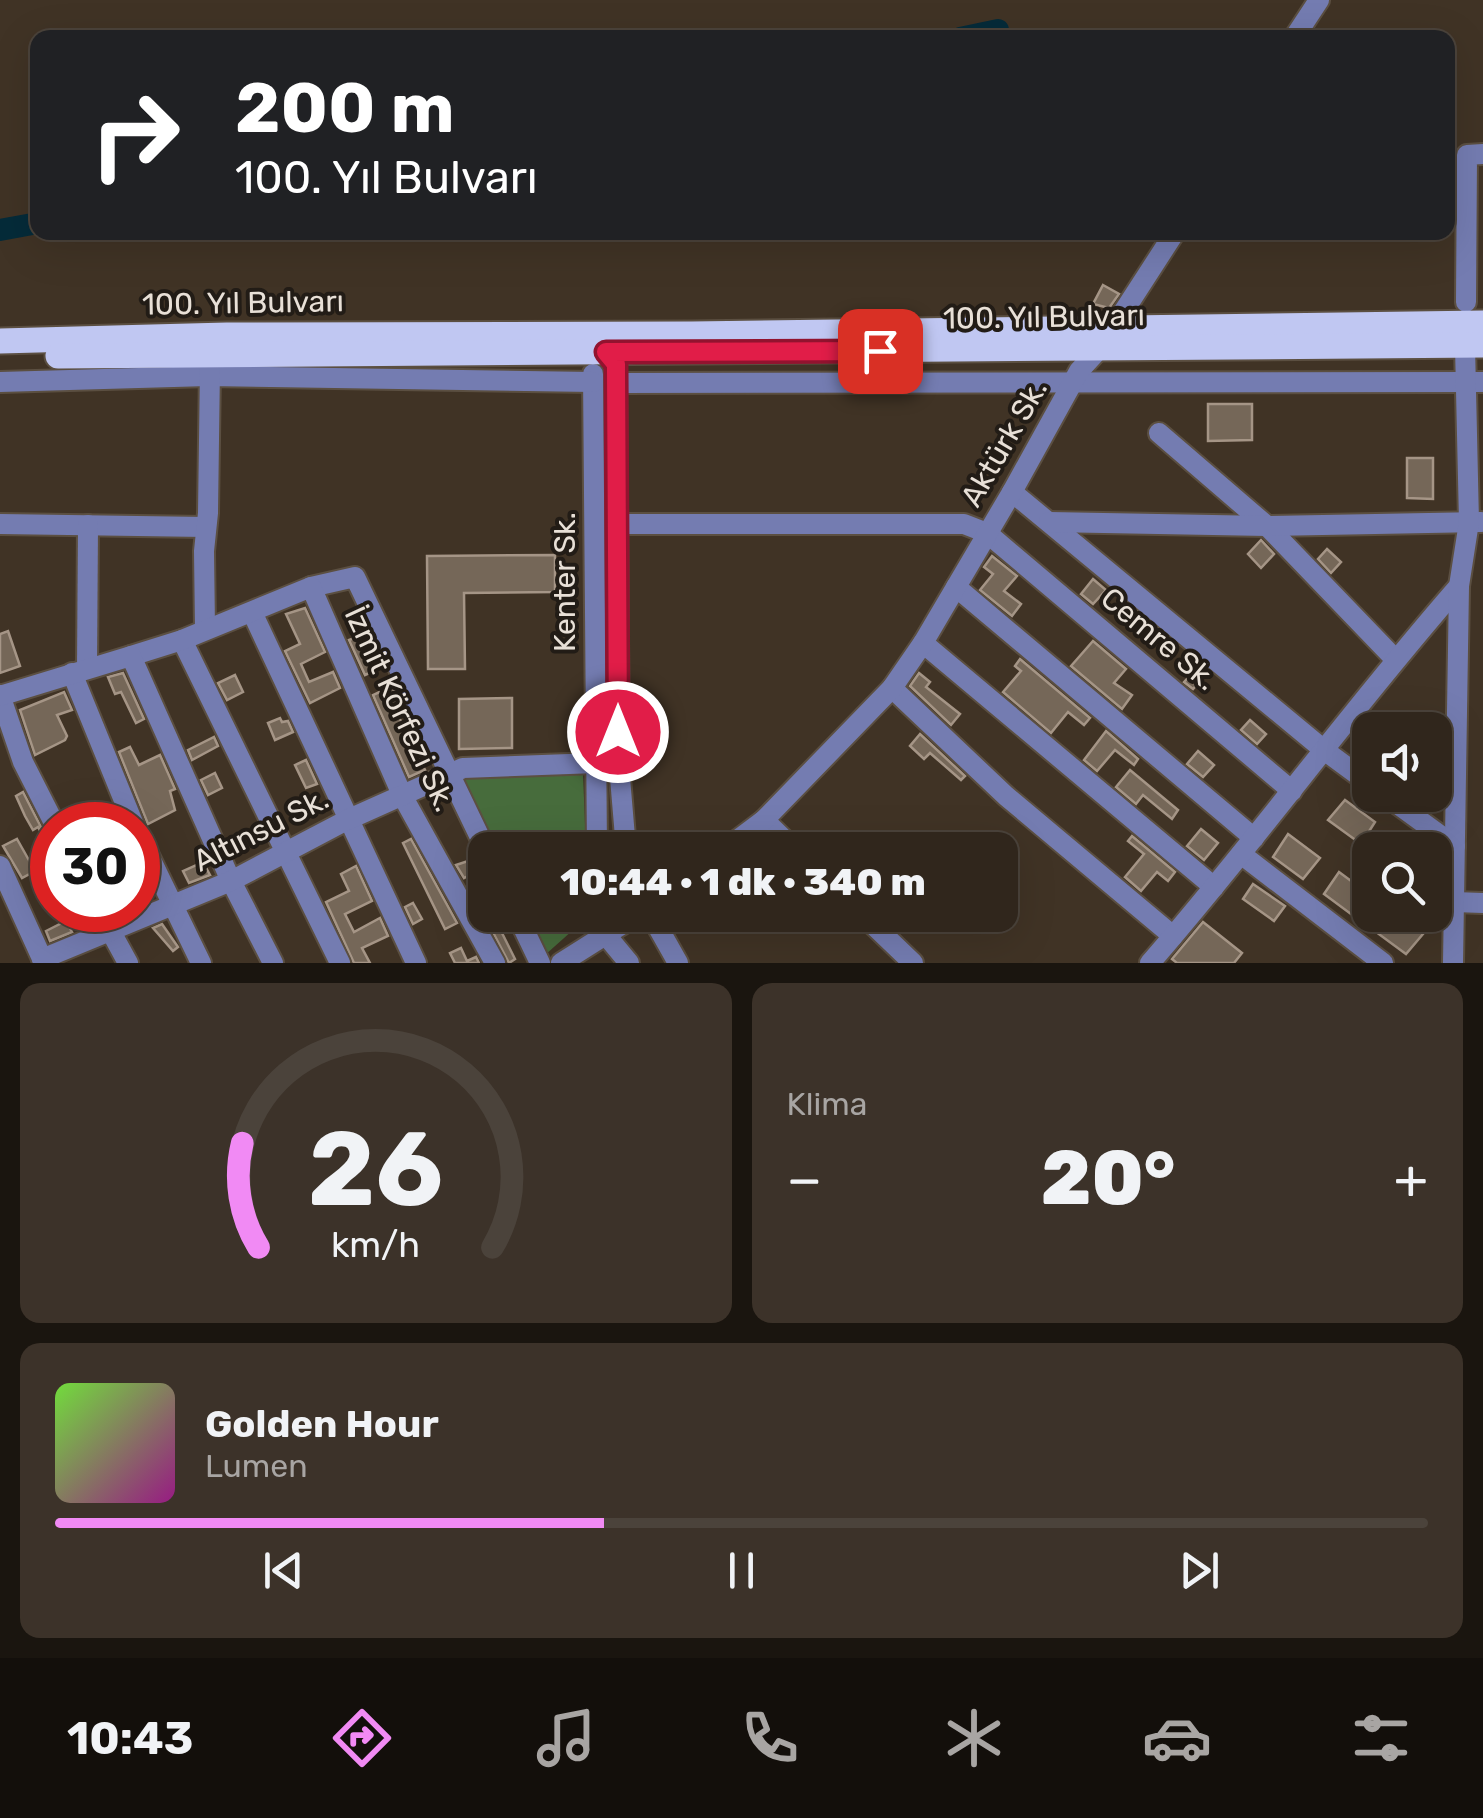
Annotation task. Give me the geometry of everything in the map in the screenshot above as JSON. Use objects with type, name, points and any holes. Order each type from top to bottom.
[{"type":"main road","name":"100. Yıl Bulvarı","points":[[0,356],[209,366],[605,366],[1106,338],[1483,324]]},
{"type":"main road","name":"100. Yıl Bulvarı","points":[[0,340],[227,335],[605,366]]},
{"type":"main road","name":"100. Yıl Bulvarı","points":[[1106,338],[1474,346]]},
{"type":"street","points":[[1299,30],[1318,0]]},
{"type":"street","points":[[1466,302],[1467,155],[1483,154]]},
{"type":"street","name":"Aktürk Sk.","points":[[748,832],[892,688],[923,643],[1072,383],[1170,240]]},
{"type":"street","points":[[1453,963],[1460,586],[1476,522],[1474,346]]},
{"type":"street","points":[[0,382],[209,366],[205,629]]},
{"type":"street","points":[[605,366],[1072,383],[1474,382]]},
{"type":"street","name":"Kenter Sk.","points":[[605,366],[618,524],[618,766],[627,832]]},
{"type":"street","name":"Kenter Sk.","points":[[597,832],[605,366]]},
{"type":"street","points":[[1159,434],[1266,526],[1395,660]]},
{"type":"street","points":[[1012,492],[1352,771]]},
{"type":"street","points":[[1049,522],[1266,526],[1476,522]]},
{"type":"street","points":[[0,524],[206,527]]},
{"type":"street","points":[[618,524],[964,524],[986,534]]},
{"type":"street","points":[[88,525],[79,671],[126,802]]},
{"type":"street","name":"Cemre Sk.","points":[[986,534],[1292,791]]},
{"type":"street","points":[[311,587],[355,577],[477,832]]},
{"type":"street","points":[[1150,963],[1395,660],[1460,586]]},
{"type":"street","name":"İzmit Körfezi Sk.","points":[[0,696],[182,640],[311,587],[403,797],[495,963]]},
{"type":"street","points":[[956,587],[1383,963]]},
{"type":"street","points":[[252,612],[416,963]]},
{"type":"street","points":[[182,640],[340,963]]},
{"type":"street","points":[[923,643],[1214,887]]},
{"type":"street","points":[[131,656],[273,963]]},
{"type":"street","points":[[892,688],[1006,796],[1173,936]]},
{"type":"street","points":[[0,696],[44,802]]},
{"type":"street","name":"Altınsu Sk.","points":[[160,911],[463,768],[596,763]]},
{"type":"street","points":[[1408,812],[1455,846]]},
{"type":"street","points":[[764,820],[776,832]]},
{"type":"street","points":[[0,866],[43,961]]},
{"type":"street","points":[[160,879],[200,963]]},
{"type":"street","points":[[1454,902],[1483,902]]},
{"type":"street","name":"Altınsu Sk.","points":[[43,961],[109,932]]},
{"type":"street","points":[[112,932],[128,963]]},
{"type":"street","points":[[525,932],[540,963]]},
{"type":"street","points":[[561,963],[595,932]]},
{"type":"street","points":[[609,932],[629,963]]},
{"type":"street","points":[[661,932],[678,963]]},
{"type":"street","points":[[881,932],[914,963]]},
{"type":"green space","points":[[583,773],[585,832],[486,832],[459,775]]},
{"type":"green space","points":[[534,932],[571,932],[545,955]]},
{"type":"building","points":[[1103,285],[1119,294],[1109,308],[1093,304]]},
{"type":"building","points":[[1208,404],[1252,404],[1252,440],[1208,441]]},
{"type":"building","points":[[1407,458],[1433,458],[1433,499],[1407,498]]},
{"type":"building","points":[[1261,540],[1274,554],[1261,568],[1248,554]]},
{"type":"building","points":[[1327,549],[1341,562],[1331,573],[1318,559]]},
{"type":"building","points":[[555,555],[555,592],[464,593],[465,669],[428,669],[427,556]]},
{"type":"building","points":[[992,556],[1017,576],[1004,591],[1021,604],[1012,616],[980,590],[993,574],[984,567]]},
{"type":"building","points":[[1093,579],[1106,590],[1093,604],[1081,594]]},
{"type":"building","points":[[305,608],[325,652],[301,664],[309,682],[333,672],[340,688],[310,703],[285,651],[300,644],[286,614]]},
{"type":"building","points":[[8,631],[20,666],[0,673],[0,634]]},
{"type":"building","points":[[357,637],[366,655],[375,651],[383,667],[365,675],[349,640]]},
{"type":"building","points":[[1093,641],[1126,669],[1114,683],[1132,695],[1122,709],[1071,666]]},
{"type":"building","points":[[1020,659],[1090,718],[1084,725],[1068,712],[1051,733],[1003,692],[1021,671],[1015,666]]},
{"type":"building","points":[[1200,665],[1208,672],[1193,689],[1184,682]]},
{"type":"building","points":[[123,673],[144,719],[136,723],[121,692],[115,694],[108,677]]},
{"type":"building","points":[[919,673],[930,682],[926,687],[960,714],[951,725],[910,686]]},
{"type":"building","points":[[235,675],[243,692],[227,700],[218,683]]},
{"type":"building","points":[[392,686],[402,708],[396,711],[425,770],[409,777],[373,695]]},
{"type":"building","points":[[64,692],[72,710],[57,715],[67,736],[35,755],[20,710]]},
{"type":"building","points":[[512,698],[512,748],[459,749],[459,699]]},
{"type":"building","points":[[280,718],[282,722],[288,721],[293,732],[275,740],[268,723]]},
{"type":"building","points":[[1250,720],[1266,734],[1257,744],[1241,730]]},
{"type":"building","points":[[1106,731],[1138,759],[1134,765],[1115,750],[1097,771],[1084,760]]},
{"type":"building","points":[[920,734],[965,776],[961,780],[930,753],[924,759],[910,746]]},
{"type":"building","points":[[214,737],[218,746],[192,760],[188,750]]},
{"type":"building","points":[[130,747],[139,765],[160,755],[175,789],[170,791],[175,810],[160,818],[160,802],[139,802],[119,752]]},
{"type":"building","points":[[1198,751],[1214,765],[1203,777],[1187,764]]},
{"type":"building","points":[[306,760],[317,784],[306,788],[295,765]]},
{"type":"building","points":[[1130,770],[1178,810],[1172,819],[1143,795],[1136,804],[1116,787]]},
{"type":"building","points":[[215,773],[222,788],[208,795],[201,780]]},
{"type":"building","points":[[23,792],[30,806],[30,825],[25,816],[16,796]]},
{"type":"building","points":[[1345,800],[1352,805],[1352,812],[1361,812],[1375,822],[1369,832],[1352,832],[1352,837],[1328,820]]},
{"type":"building","points":[[1201,829],[1218,843],[1204,860],[1187,846]]},
{"type":"building","points":[[1288,834],[1320,858],[1303,879],[1273,857]]},
{"type":"building","points":[[1132,836],[1175,872],[1168,881],[1157,872],[1141,891],[1125,877],[1144,854],[1128,841]]},
{"type":"building","points":[[17,839],[30,862],[30,874],[22,878],[3,846]]},
{"type":"building","points":[[411,839],[457,923],[445,929],[403,843]]},
{"type":"building","points":[[468,861],[468,876],[464,878],[456,865]]},
{"type":"building","points":[[203,862],[210,875],[189,883],[183,871]]},
{"type":"building","points":[[356,866],[372,901],[345,914],[354,932],[380,918],[388,936],[362,948],[370,963],[354,963],[326,902],[349,891],[341,874]]},
{"type":"building","points":[[1339,872],[1352,882],[1352,915],[1324,894]]},
{"type":"building","points":[[1253,884],[1285,906],[1274,921],[1243,899]]},
{"type":"building","points":[[413,903],[422,919],[413,924],[405,907]]},
{"type":"building","points":[[1203,922],[1242,953],[1234,963],[1177,963],[1172,959]]},
{"type":"building","points":[[160,925],[178,947],[173,951],[156,932],[160,932]]},
{"type":"building","points":[[46,932],[72,932],[50,941]]},
{"type":"building","points":[[493,932],[502,932],[515,959],[509,963]]},
{"type":"building","points":[[1376,932],[1423,934],[1406,954]]},
{"type":"building","points":[[461,948],[467,961],[476,957],[479,963],[455,963],[450,953]]},
{"type":"waterway","points":[[0,230],[30,224]]},
{"type":"route","points":[[618,732],[616,364],[606,352],[880,351]]}]
